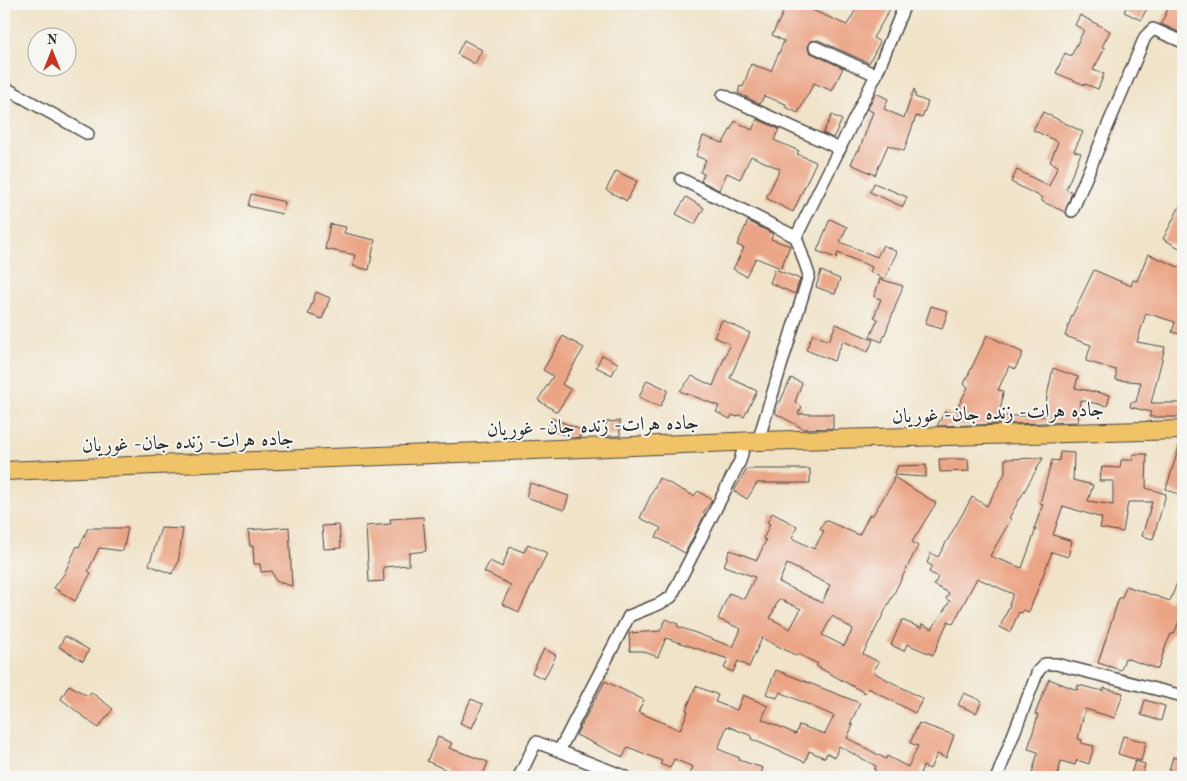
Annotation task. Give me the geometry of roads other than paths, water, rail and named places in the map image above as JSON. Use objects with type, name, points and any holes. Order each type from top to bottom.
[{"type":"main road","name":"جاده هرات- زنده جان- غوریان","points":[[4,471],[752,442],[1183,430]]},
{"type":"street","points":[[796,238],[876,76],[905,4]]},
{"type":"street","points":[[1072,211],[1145,37],[1153,29],[1183,42]]},
{"type":"street","points":[[815,47],[876,76]]},
{"type":"street","points":[[4,87],[88,134]]},
{"type":"street","points":[[723,95],[840,149]]},
{"type":"street","points":[[559,751],[629,616],[671,597],[740,461],[752,442],[808,274],[796,238],[681,179]]},
{"type":"street","points":[[997,777],[1038,671],[1045,664],[1056,664],[1183,696]]},
{"type":"street","points":[[519,777],[536,742],[626,777]]}]
